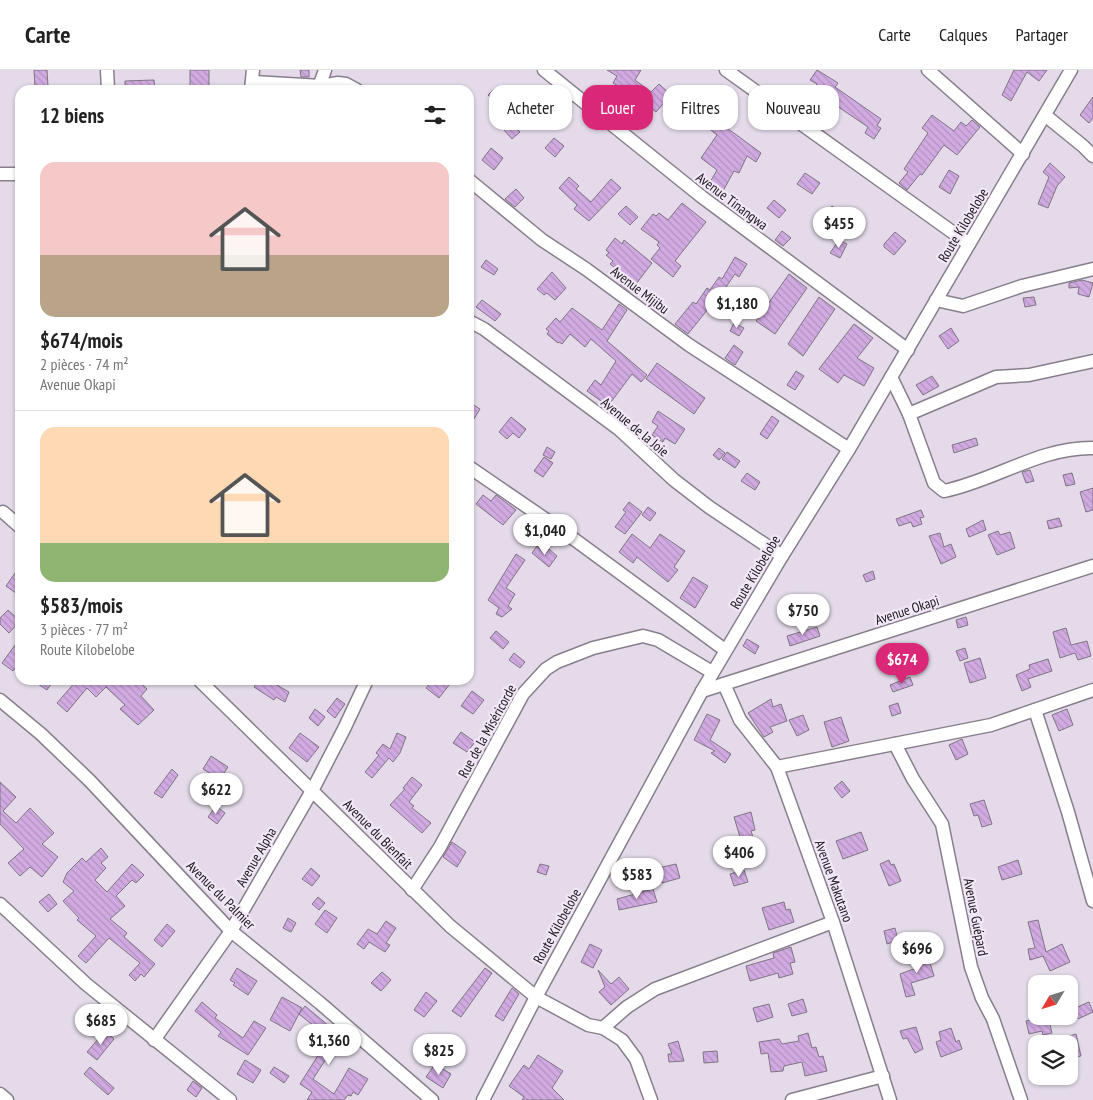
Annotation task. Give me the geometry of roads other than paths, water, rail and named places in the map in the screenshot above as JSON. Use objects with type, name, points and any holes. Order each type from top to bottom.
[{"type":"street","points":[[107,70],[108,85]]},
{"type":"street","points":[[320,85],[325,70]]},
{"type":"street","name":"Avenue Tinangwa","points":[[544,70],[702,198],[908,350]]},
{"type":"street","points":[[726,70],[969,244]]},
{"type":"street","points":[[928,70],[1023,154]]},
{"type":"street","name":"Route Kilobelobe","points":[[483,1100],[536,997],[712,672],[892,377],[1046,116],[1071,70]]},
{"type":"street","points":[[252,81],[290,85]]},
{"type":"street","points":[[330,85],[338,83],[348,85]]},
{"type":"street","points":[[1046,116],[1093,156]]},
{"type":"street","points":[[0,174],[15,174]]},
{"type":"street","name":"Avenue Mijibu","points":[[474,184],[542,240],[586,269],[689,345],[849,449]]},
{"type":"street","points":[[936,300],[964,306],[1022,286],[1093,269]]},
{"type":"street","name":"Avenue de la Joie","points":[[474,324],[484,329],[620,430],[674,480],[709,507],[782,556]]},
{"type":"street","points":[[909,414],[996,377],[1029,375],[1093,361]]},
{"type":"street","points":[[892,377],[909,414],[934,483],[944,491],[1045,456],[1078,448],[1093,448]]},
{"type":"street","points":[[474,475],[567,534],[725,650]]},
{"type":"street","points":[[2,512],[15,511]]},
{"type":"street","points":[[2,512],[15,523]]},
{"type":"street","name":"Avenue Okapi","points":[[702,691],[1093,566]]},
{"type":"street","name":"Rue de la Miséricorde","points":[[412,890],[440,847],[523,694],[546,669],[557,662],[593,648],[643,636],[658,640],[712,672]]},
{"type":"street","name":"Avenue Makutano","points":[[724,684],[740,720],[777,767],[833,922],[890,1100]]},
{"type":"street","name":"Avenue du Bienfait","points":[[207,685],[450,926],[536,997],[588,1024],[603,1028],[622,1040],[629,1048],[650,1099]]},
{"type":"street","name":"Avenue Alpha","points":[[154,1040],[231,931],[313,789],[365,685]]},
{"type":"street","points":[[777,767],[992,725],[1093,690]]},
{"type":"street","name":"Avenue du Palmier","points":[[0,700],[41,734],[90,781],[231,931],[320,1003],[432,1100]]},
{"type":"street","points":[[1035,710],[1068,812],[1093,901]]},
{"type":"street","name":"Avenue Guépard","points":[[895,744],[910,773],[942,824],[971,967],[979,991],[994,1019],[1022,1100]]},
{"type":"street","points":[[0,904],[86,984],[230,1100]]},
{"type":"street","points":[[603,1028],[627,1007],[655,989],[833,922]]},
{"type":"street","points":[[792,1100],[883,1076]]},
{"type":"street","points":[[0,1094],[7,1100]]}]
